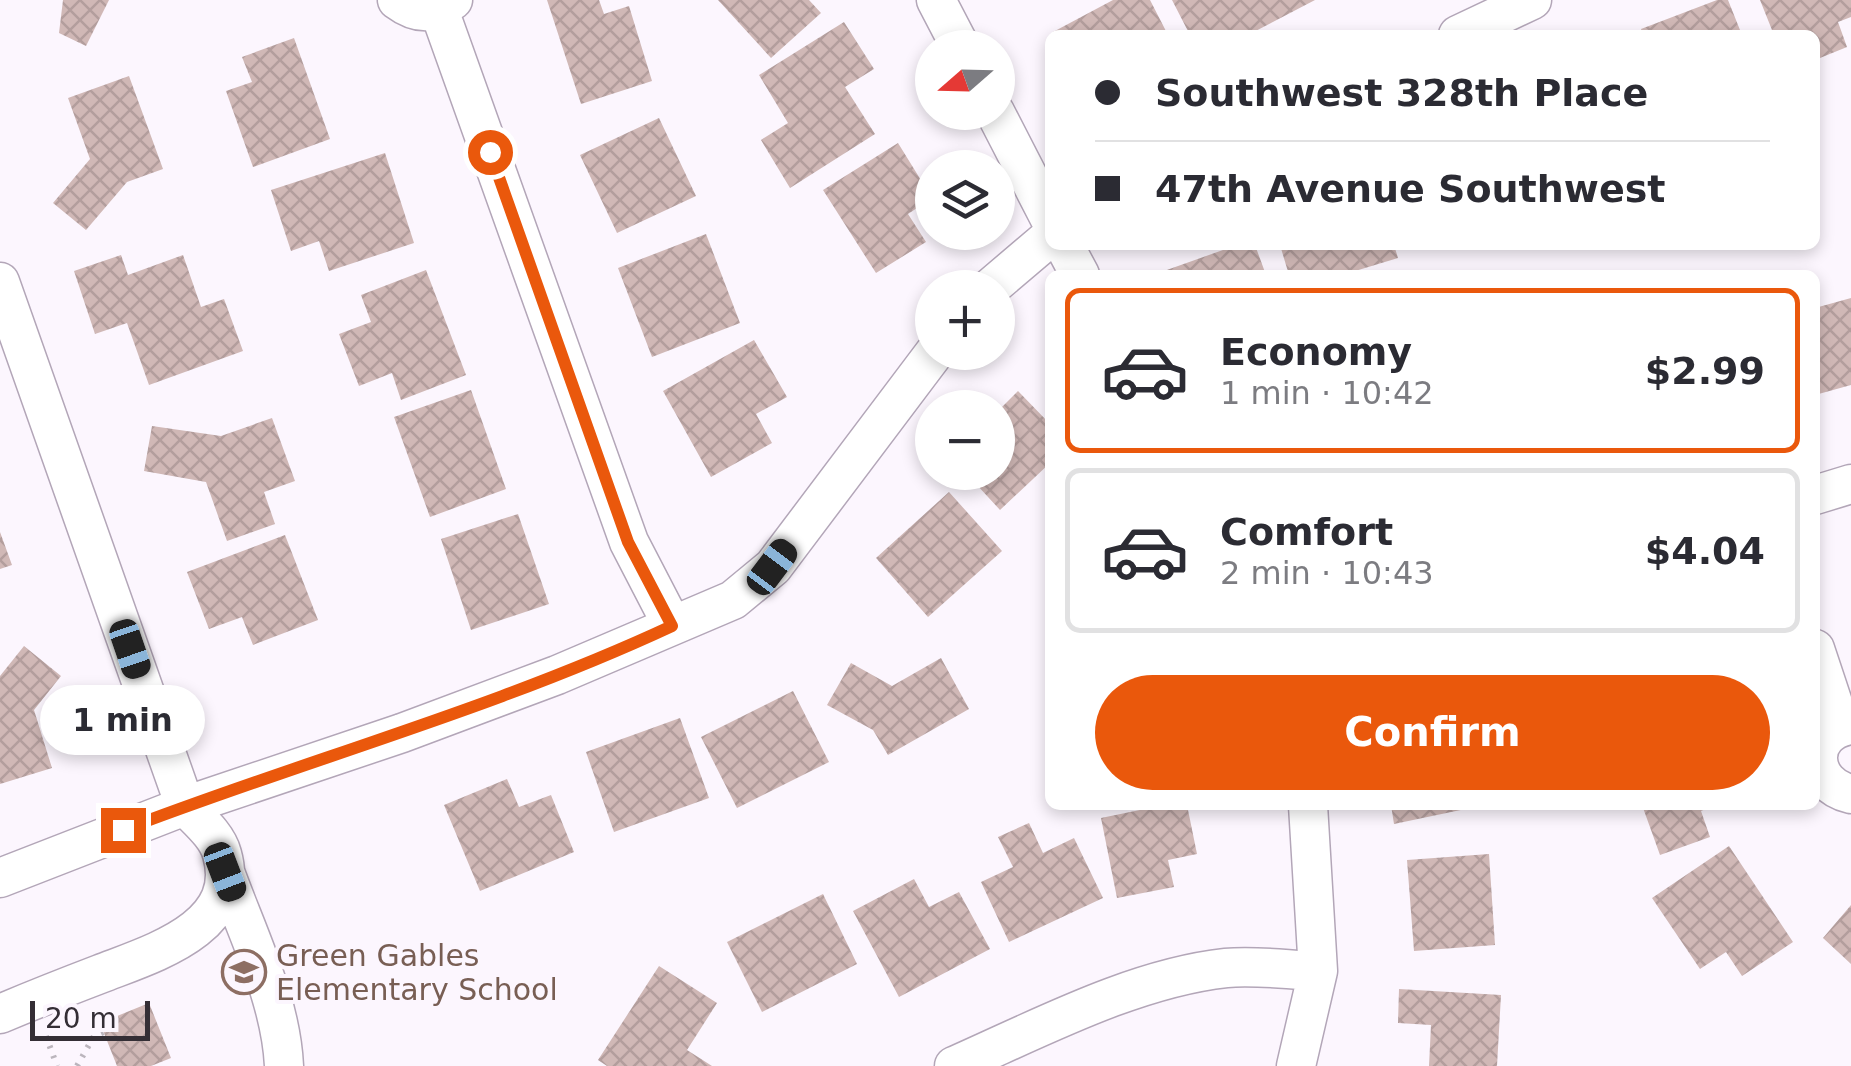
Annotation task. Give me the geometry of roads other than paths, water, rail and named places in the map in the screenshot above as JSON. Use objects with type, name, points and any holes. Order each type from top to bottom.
[{"type":"street","points":[[397,0],[424,12],[446,5],[628,542],[672,626]]},
{"type":"street","points":[[936,0],[952,30]]},
{"type":"street","points":[[1469,30],[1532,0]]},
{"type":"street","points":[[1004,130],[1045,209]]},
{"type":"street","points":[[1011,270],[1045,241]]},
{"type":"street","points":[[0,282],[185,806],[222,851],[225,872],[224,892],[190,934],[163,949],[0,1014]]},
{"type":"street","points":[[0,878],[185,806],[402,733],[599,659],[732,600],[772,567],[921,370]]},
{"type":"street","points":[[1820,493],[1851,484]]},
{"type":"street","points":[[1820,661],[1846,726],[1821,744],[1820,770],[1826,782],[1851,794]]},
{"type":"street","points":[[1296,1066],[1318,971],[1308,810]]},
{"type":"street","points":[[225,872],[271,1003],[284,1066]]},
{"type":"street","points":[[954,1066],[1068,1015],[1154,984],[1227,968],[1318,971]]},
{"type":"place","name":"Green Gables Elementary School","points":[[244,972]]}]
